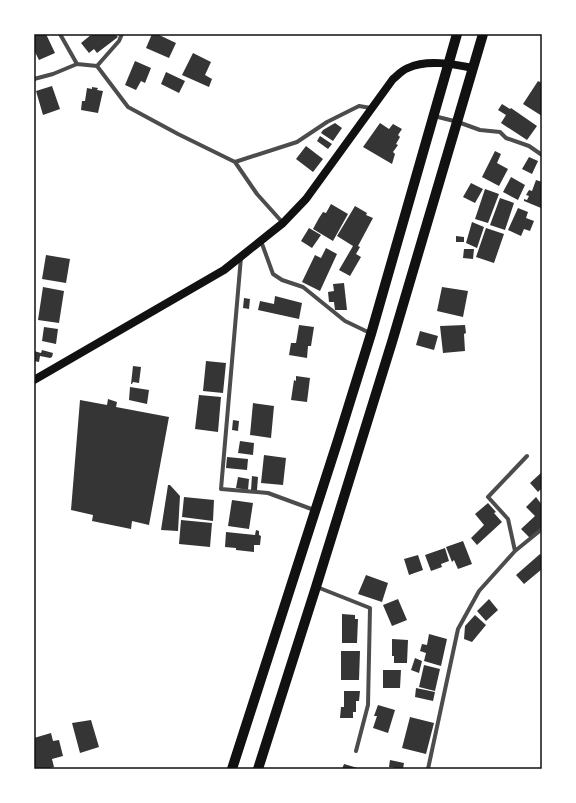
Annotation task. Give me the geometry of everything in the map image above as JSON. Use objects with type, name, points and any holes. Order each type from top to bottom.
[{"type":"main road","points":[[232,769],[371,334],[457,34]]},
{"type":"main road","points":[[258,769],[392,342],[483,34]]},
{"type":"main road","points":[[34,380],[224,270],[283,223],[306,199],[370,108],[393,79],[408,68],[427,64],[448,63],[473,68]]},
{"type":"street","points":[[60,34],[77,64]]},
{"type":"street","points":[[97,66],[119,41],[122,34]]},
{"type":"street","points":[[34,79],[53,74],[77,64],[97,66],[128,107],[235,162],[257,194],[283,223]]},
{"type":"street","points":[[235,162],[297,142],[327,122],[359,106],[370,108]]},
{"type":"street","points":[[434,116],[458,122],[480,130],[500,132],[506,138],[529,146],[542,155]]},
{"type":"street","points":[[261,241],[273,274],[282,280],[303,287],[345,321],[371,334]]},
{"type":"street","points":[[241,257],[221,489],[268,492],[315,510]]},
{"type":"street","points":[[516,551],[508,519],[488,497],[527,456]]},
{"type":"street","points":[[428,769],[458,629],[479,591],[516,551],[542,530]]},
{"type":"street","points":[[316,587],[370,608],[368,706],[356,752]]},
{"type":"building","points":[[34,34],[46,34],[55,53],[39,60],[34,50]]},
{"type":"building","points":[[92,34],[115,34],[118,37],[97,53],[94,49],[89,53],[81,43]]},
{"type":"building","points":[[152,34],[157,34],[176,43],[169,58],[146,48]]},
{"type":"building","points":[[193,53],[211,62],[205,75],[212,79],[209,87],[182,75]]},
{"type":"building","points":[[135,61],[151,68],[145,83],[141,81],[136,90],[125,85]]},
{"type":"building","points":[[166,72],[185,81],[179,93],[161,84]]},
{"type":"building","points":[[538,81],[542,83],[542,116],[523,104]]},
{"type":"building","points":[[52,86],[60,109],[43,115],[36,91]]},
{"type":"building","points":[[92,87],[103,91],[98,113],[81,110],[82,101],[85,101],[87,88],[92,89]]},
{"type":"building","points":[[502,104],[510,109],[511,108],[537,126],[527,140],[501,123],[506,115],[498,110]]},
{"type":"building","points":[[335,123],[342,128],[333,141],[321,133],[323,130]]},
{"type":"building","points":[[380,123],[389,129],[393,124],[402,129],[398,135],[400,137],[396,144],[398,145],[393,152],[395,154],[392,164],[363,147]]},
{"type":"building","points":[[320,136],[332,144],[328,149],[317,141]]},
{"type":"building","points":[[306,146],[323,159],[313,172],[296,159]]},
{"type":"building","points":[[495,151],[501,154],[497,163],[508,169],[499,186],[482,177]]},
{"type":"building","points":[[529,157],[538,161],[532,174],[522,169]]},
{"type":"building","points":[[511,177],[525,185],[518,200],[503,192]]},
{"type":"building","points":[[536,180],[542,182],[541,208],[524,201],[524,199],[527,200],[529,196],[526,195],[529,190],[532,191]]},
{"type":"building","points":[[471,183],[483,189],[475,203],[463,197]]},
{"type":"building","points":[[485,189],[499,194],[488,223],[475,219]]},
{"type":"building","points":[[500,198],[514,203],[505,230],[490,225]]},
{"type":"building","points":[[331,204],[348,214],[333,241],[313,229],[323,212],[326,213]]},
{"type":"building","points":[[355,206],[367,213],[366,215],[373,218],[358,246],[360,247],[356,254],[361,257],[350,276],[339,270],[353,246],[337,236]]},
{"type":"building","points":[[518,208],[528,212],[526,218],[534,221],[530,231],[524,229],[521,236],[508,230]]},
{"type":"building","points":[[472,222],[484,227],[477,248],[466,243]]},
{"type":"building","points":[[309,228],[321,235],[312,248],[301,241]]},
{"type":"building","points":[[486,228],[504,234],[494,263],[476,257]]},
{"type":"building","points":[[456,236],[464,237],[464,242],[456,242]]},
{"type":"building","points":[[326,248],[337,254],[320,291],[302,282],[315,255],[321,258]]},
{"type":"building","points":[[464,249],[474,249],[473,259],[463,258]]},
{"type":"building","points":[[46,255],[70,259],[66,283],[42,279]]},
{"type":"building","points":[[344,283],[347,310],[335,310],[334,302],[329,302],[328,292],[334,291],[333,284]]},
{"type":"building","points":[[43,287],[64,291],[59,323],[38,320]]},
{"type":"building","points":[[442,287],[468,291],[463,317],[437,311]]},
{"type":"building","points":[[275,296],[302,303],[299,319],[258,310],[260,301],[274,304]]},
{"type":"building","points":[[244,298],[250,299],[249,309],[243,308]]},
{"type":"building","points":[[299,325],[314,327],[311,346],[308,346],[307,358],[289,355],[291,343],[296,343]]},
{"type":"building","points":[[465,325],[465,351],[443,353],[440,326]]},
{"type":"building","points":[[44,327],[58,329],[56,344],[42,341]]},
{"type":"building","points":[[420,331],[438,336],[434,350],[416,345]]},
{"type":"building","points":[[42,350],[53,353],[52,357],[40,356],[39,362],[34,361],[34,351],[41,353]]},
{"type":"building","points":[[206,361],[226,363],[223,393],[203,391]]},
{"type":"building","points":[[133,366],[141,367],[139,383],[133,382],[131,384]]},
{"type":"building","points":[[296,376],[310,378],[307,402],[291,400]]},
{"type":"building","points":[[130,387],[149,390],[147,404],[129,400]]},
{"type":"building","points":[[199,395],[221,397],[218,432],[195,429]]},
{"type":"building","points":[[108,399],[117,402],[116,407],[169,417],[149,525],[132,521],[131,529],[92,521],[93,515],[71,510],[80,400],[107,405]]},
{"type":"building","points":[[253,403],[274,406],[271,438],[250,435]]},
{"type":"building","points":[[233,420],[239,421],[238,431],[232,430]]},
{"type":"building","points":[[240,441],[254,443],[253,455],[238,453]]},
{"type":"building","points":[[264,455],[286,458],[283,485],[261,483]]},
{"type":"building","points":[[227,457],[248,459],[247,470],[226,468]]},
{"type":"building","points":[[542,472],[542,488],[538,492],[530,483]]},
{"type":"building","points":[[252,476],[258,477],[257,490],[251,490]]},
{"type":"building","points":[[238,477],[249,479],[248,490],[236,488]]},
{"type":"building","points":[[168,485],[170,485],[180,496],[178,531],[161,530]]},
{"type":"building","points":[[184,497],[214,500],[213,521],[182,517]]},
{"type":"building","points":[[536,497],[542,505],[542,527],[530,538],[521,529],[535,516],[526,507]]},
{"type":"building","points":[[232,500],[253,503],[249,529],[228,526]]},
{"type":"building","points":[[488,503],[502,522],[477,545],[471,538],[484,525],[475,514]]},
{"type":"building","points":[[181,520],[212,523],[210,547],[179,544]]},
{"type":"building","points":[[256,530],[259,531],[259,535],[261,536],[260,545],[254,545],[254,552],[225,547],[226,532],[255,535]]},
{"type":"building","points":[[463,541],[472,564],[458,569],[454,560],[452,562],[446,547]]},
{"type":"building","points":[[445,548],[449,561],[441,564],[442,567],[431,571],[425,555]]},
{"type":"building","points":[[540,554],[542,557],[542,569],[524,584],[516,575]]},
{"type":"building","points":[[418,555],[423,570],[409,575],[404,559]]},
{"type":"building","points":[[366,575],[388,583],[382,602],[358,594]]},
{"type":"building","points":[[398,599],[407,620],[392,626],[383,605]]},
{"type":"building","points":[[489,599],[498,610],[486,621],[477,611]]},
{"type":"building","points":[[342,614],[355,615],[355,619],[358,619],[357,643],[342,643]]},
{"type":"building","points":[[475,615],[486,625],[472,642],[464,639],[465,626]]},
{"type":"building","points":[[429,634],[447,639],[441,666],[424,661],[426,653],[420,651],[422,644],[427,645]]},
{"type":"building","points":[[392,639],[408,640],[407,663],[394,663],[394,656],[392,656]]},
{"type":"building","points":[[341,651],[360,651],[359,680],[341,680]]},
{"type":"building","points":[[415,658],[422,661],[419,673],[411,670]]},
{"type":"building","points":[[424,665],[440,669],[435,691],[419,687]]},
{"type":"building","points":[[383,670],[401,670],[400,688],[383,688]]},
{"type":"building","points":[[416,688],[435,692],[433,701],[415,697]]},
{"type":"building","points":[[344,691],[360,691],[359,701],[356,701],[356,712],[353,712],[353,718],[340,718],[341,707],[344,707]]},
{"type":"building","points":[[378,705],[395,710],[388,733],[373,728],[377,716],[374,716]]},
{"type":"building","points":[[410,717],[434,723],[426,754],[402,748]]},
{"type":"building","points":[[91,720],[99,747],[80,753],[72,723]]},
{"type":"building","points":[[51,733],[53,741],[59,740],[63,756],[52,759],[54,767],[34,769],[34,738]]},
{"type":"building","points":[[390,760],[404,763],[403,769],[389,767]]},
{"type":"building","points":[[344,764],[361,769],[342,769]]}]
